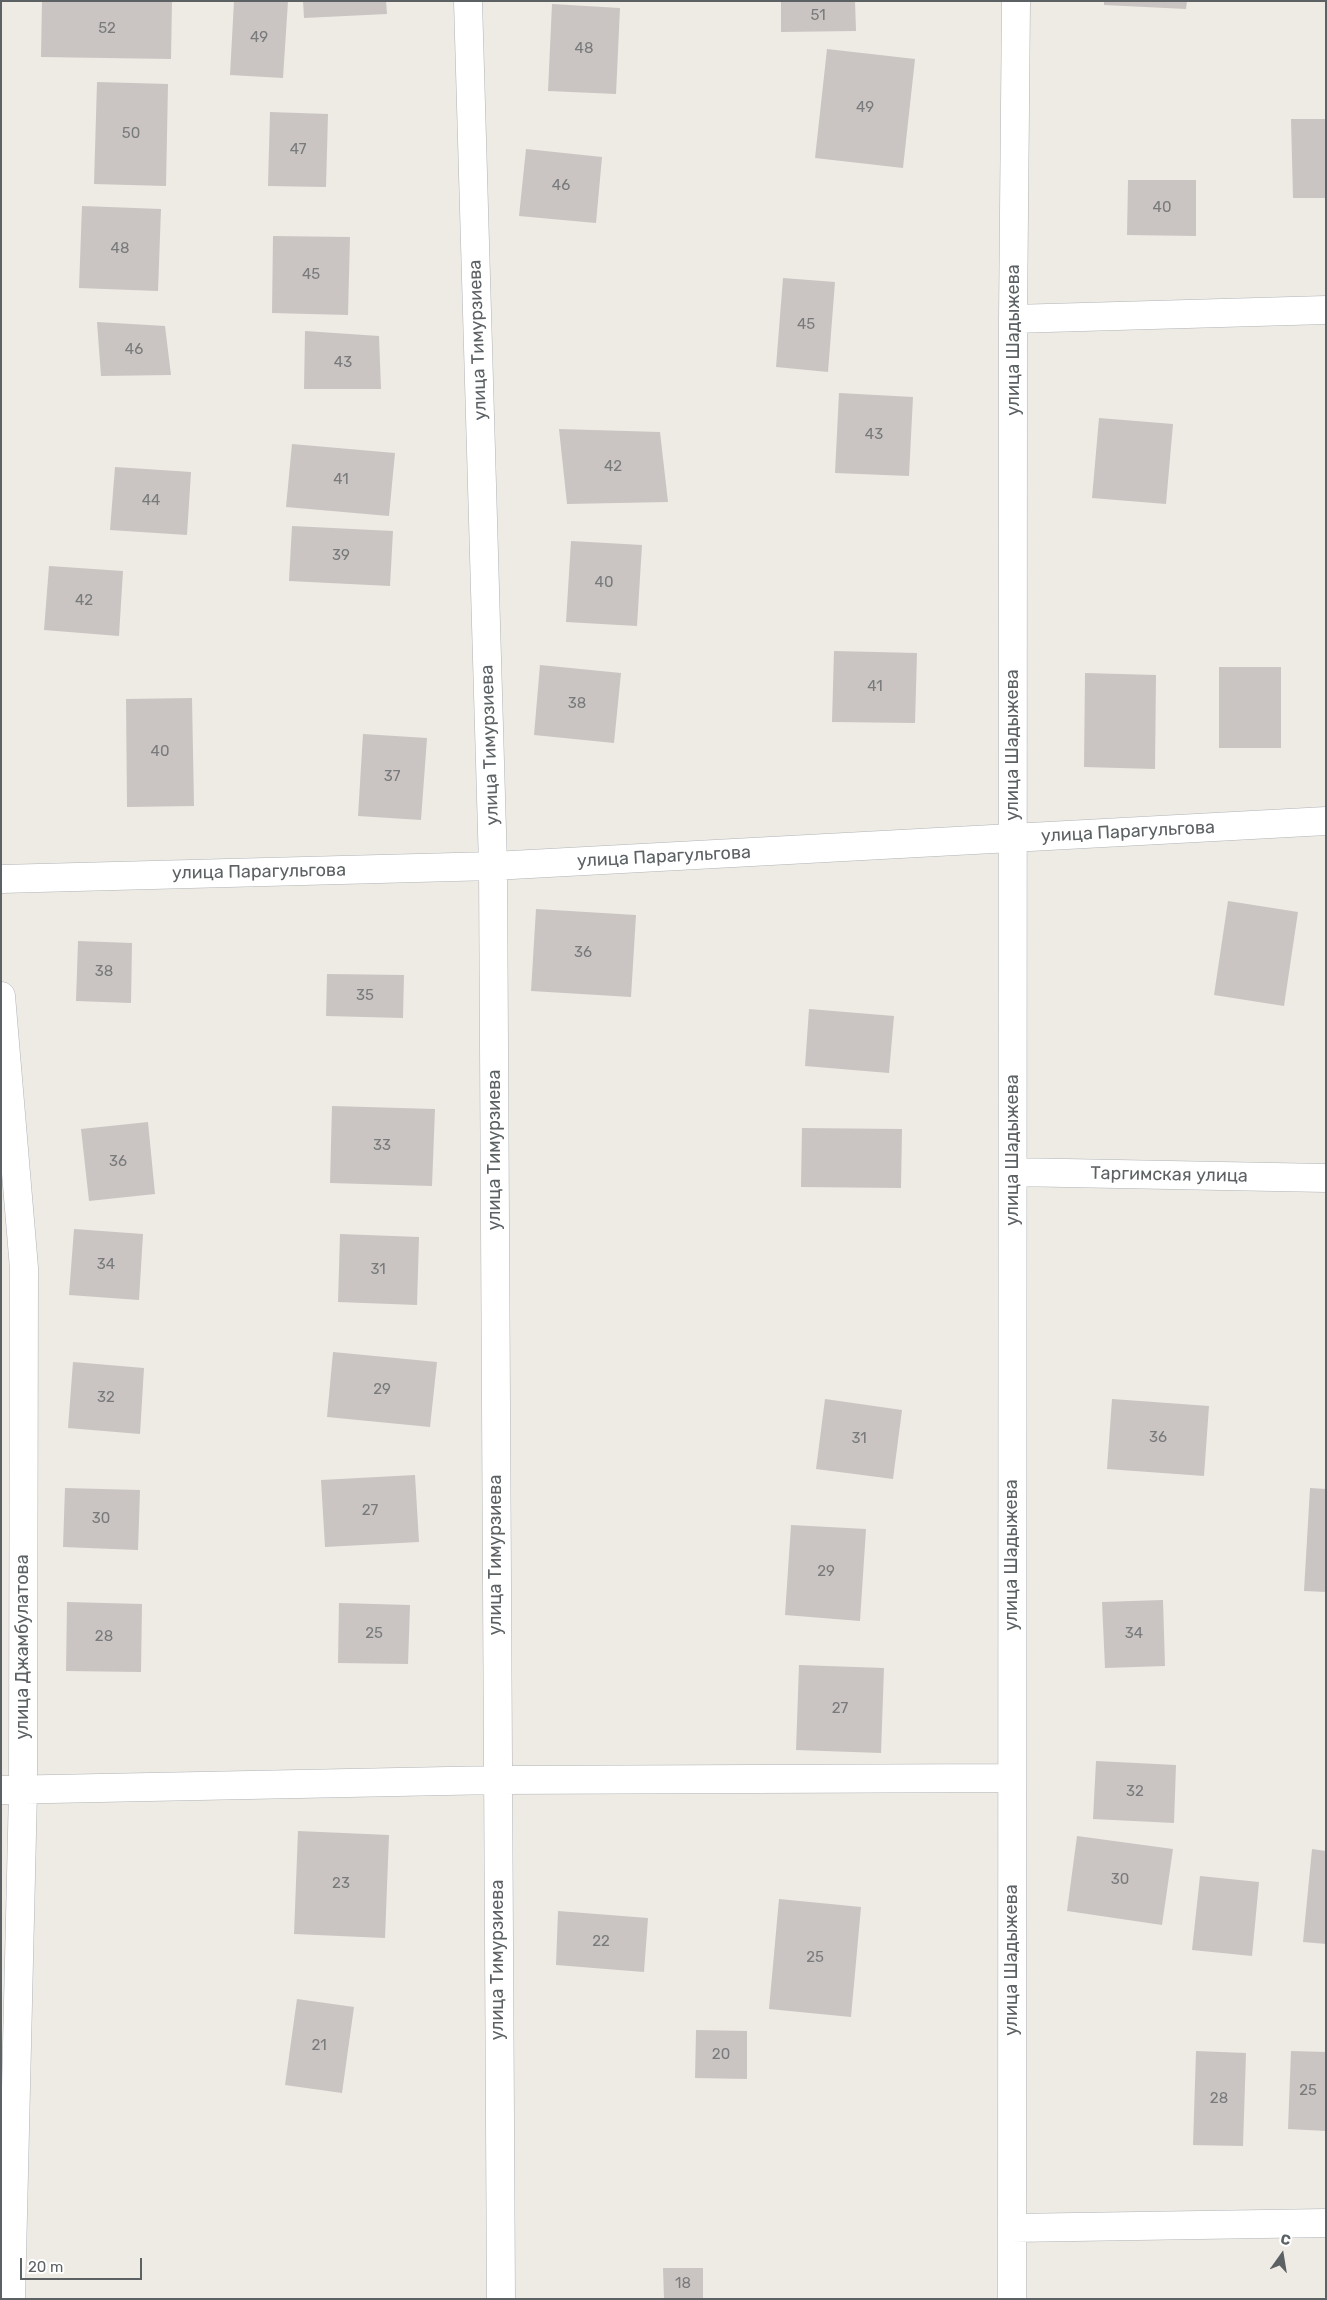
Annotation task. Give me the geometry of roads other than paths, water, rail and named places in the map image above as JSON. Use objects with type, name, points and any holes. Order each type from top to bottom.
[{"type":"street","name":"улица Тимурзиева","points":[[468,1],[494,866],[501,2299]]},
{"type":"street","name":"улица Шадыжева","points":[[1012,2299],[1013,319],[1016,1]]},
{"type":"street","points":[[1013,319],[1326,310]]},
{"type":"street","name":"улица Парагульгова","points":[[1,879],[494,866],[1326,821]]},
{"type":"street","name":"улица Джамбулатова","points":[[1,996],[24,1268],[12,1790],[11,2299]]},
{"type":"street","name":"Таргимская улица","points":[[1012,1172],[1326,1178]]},
{"type":"street","points":[[12,1790],[497,1780],[1012,1778]]},
{"type":"street","points":[[1012,2228],[1326,2223]]}]
